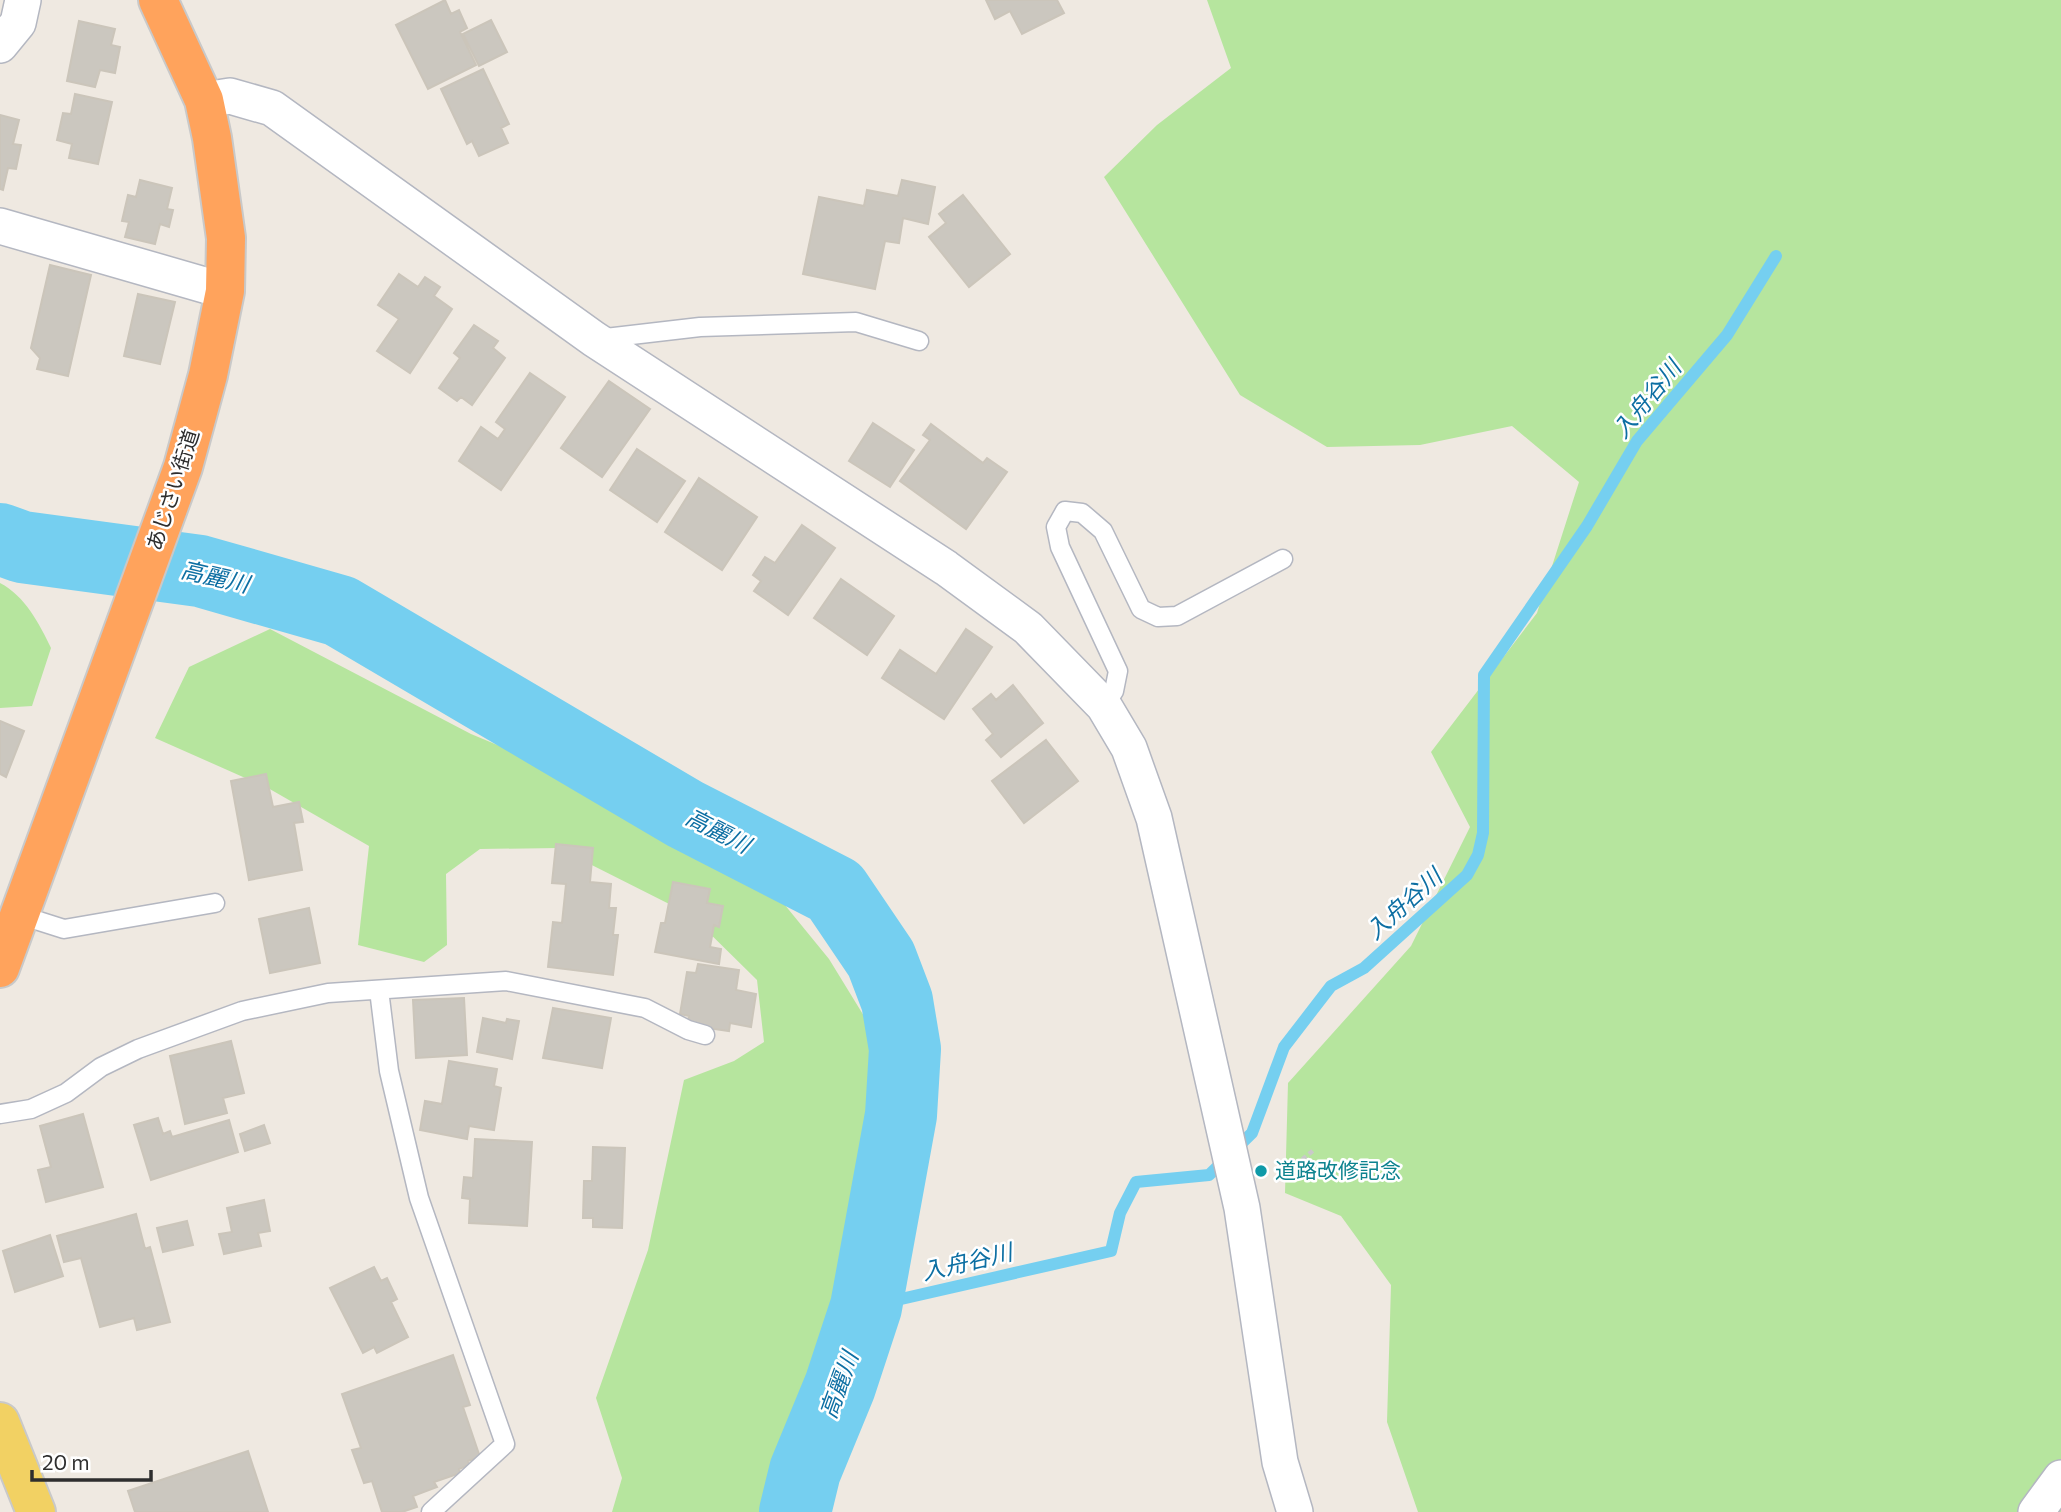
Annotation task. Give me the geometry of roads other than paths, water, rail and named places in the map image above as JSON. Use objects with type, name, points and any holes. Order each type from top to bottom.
[{"type":"highway","name":"あじさい街道","points":[[0,968],[183,467],[208,374],[225,291],[226,238],[204,100],[158,0]]},
{"type":"main road","points":[[4,1440],[36,1512]]},
{"type":"street","points":[[0,45],[18,23],[23,0]]},
{"type":"street","points":[[204,100],[230,96],[272,108],[594,339],[946,568],[1028,628],[1104,706],[1129,748],[1154,818],[1242,1208],[1280,1462],[1295,1512]]},
{"type":"street","points":[[0,226],[225,291]]},
{"type":"street","points":[[2036,1512],[2061,1478]]},
{"type":"lane","points":[[594,339],[700,327],[856,322],[919,341]]},
{"type":"lane","points":[[1104,706],[1114,691],[1118,671],[1060,547],[1056,527],[1065,511],[1082,513],[1103,531],[1141,608],[1158,617],[1177,616],[1283,559]]},
{"type":"lane","points":[[20,915],[64,929],[215,903]]},
{"type":"lane","points":[[0,1114],[31,1109],[66,1093],[101,1067],[126,1055],[242,1011],[328,993],[506,981],[645,1008],[688,1030],[705,1035]]},
{"type":"lane","points":[[379,990],[389,1071],[419,1198],[505,1444],[431,1512]]},
{"type":"waterway","name":"入舟谷川","points":[[866,1307],[1111,1251],[1120,1213],[1136,1182],[1209,1175],[1252,1133],[1284,1047],[1331,986],[1364,968],[1467,875],[1478,855],[1483,833],[1484,675],[1587,526],[1637,441],[1727,335],[1776,256]]},
{"type":"waterway","name":"高麗川","points":[[0,539],[22,547],[200,571],[340,611],[685,814],[835,891],[881,959],[897,1001],[905,1049],[901,1115],[866,1307],[840,1386],[805,1471],[795,1512]]},
{"type":"place","name":"道路改修記念","points":[[1261,1171]]}]
